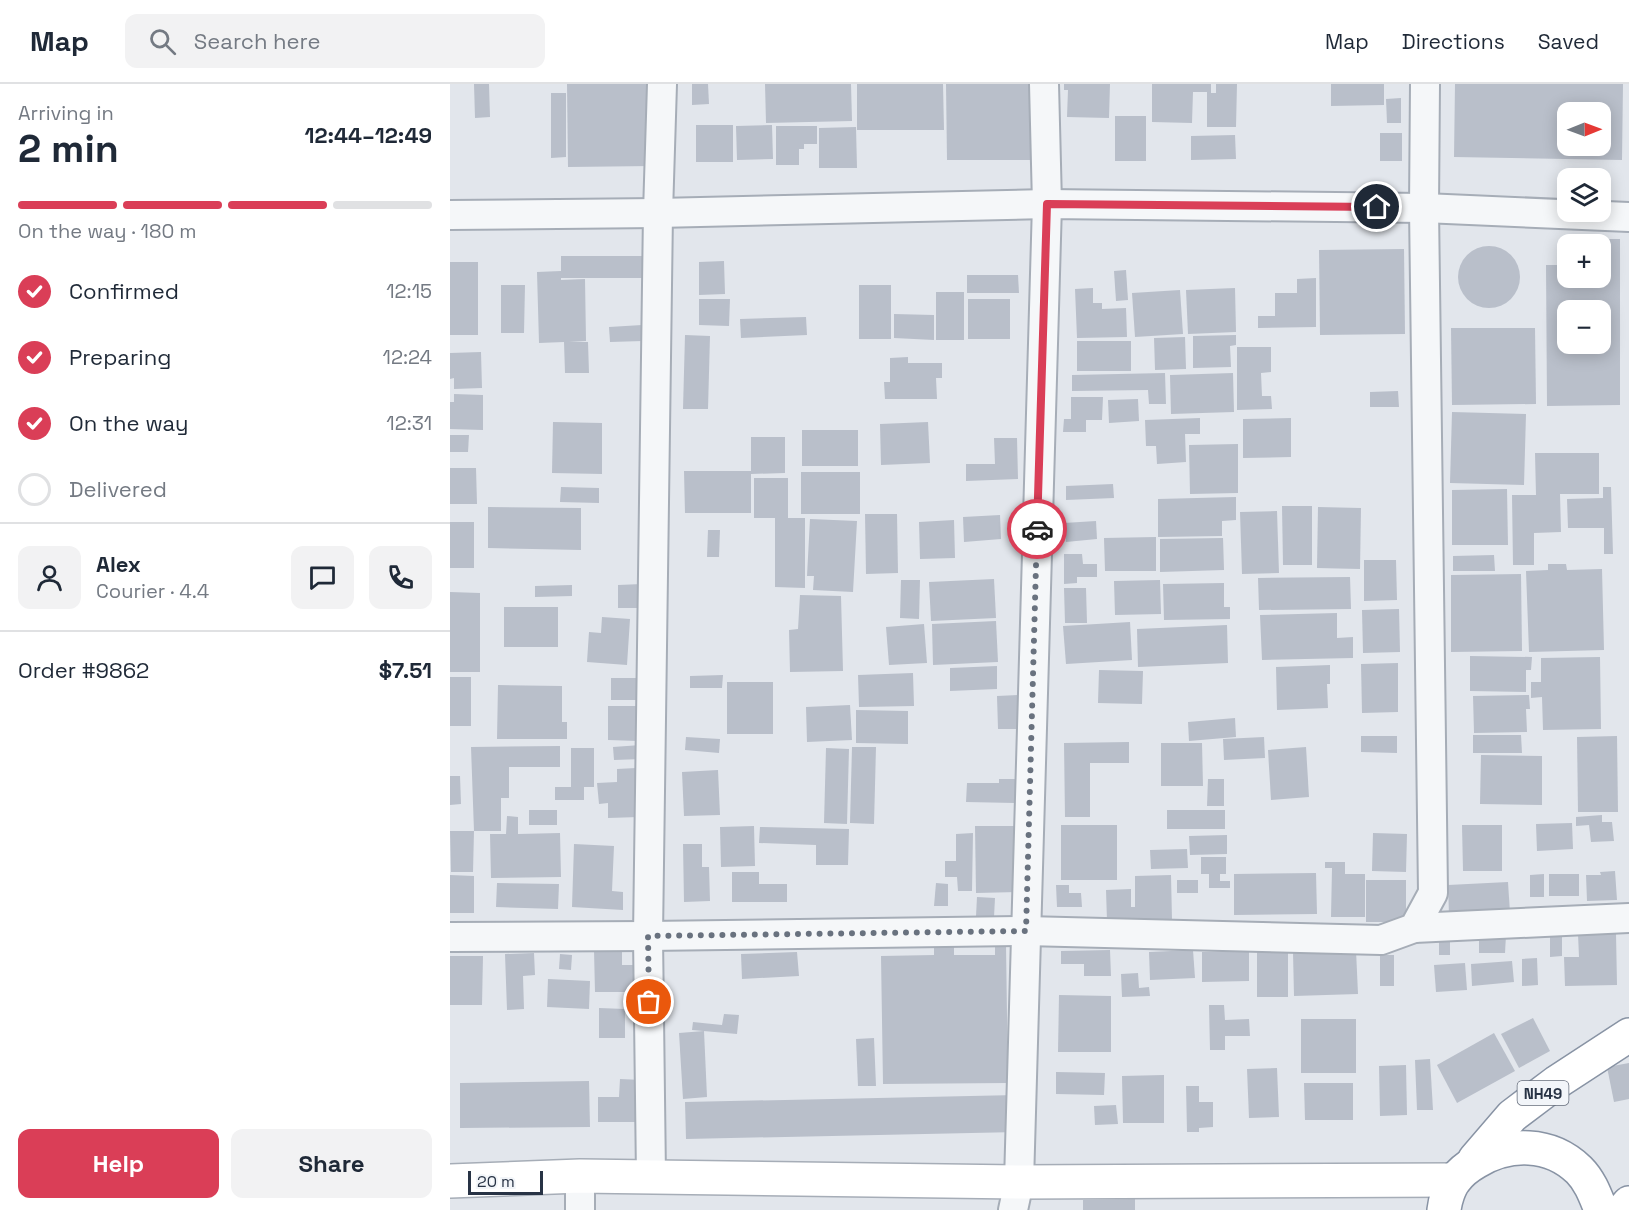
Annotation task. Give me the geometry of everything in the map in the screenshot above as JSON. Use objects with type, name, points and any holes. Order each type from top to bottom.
[{"type":"main road","name":"NH49","points":[[1456,1185],[1512,1116],[1557,1082],[1629,1035]]},
{"type":"main road","points":[[450,1181],[580,1176],[651,1177],[1016,1196],[1456,1185],[1490,1153],[1513,1147],[1537,1148],[1560,1156],[1579,1170],[1593,1189],[1601,1210]]},
{"type":"main road","points":[[1623,1210],[1629,1203]]},
{"type":"street","points":[[651,1177],[648,936],[658,213],[662,84]]},
{"type":"street","points":[[1016,1196],[1047,204],[1044,84]]},
{"type":"street","points":[[1414,928],[1433,893],[1424,208],[1425,84]]},
{"type":"street","points":[[450,214],[658,213],[1047,204],[1424,208],[1629,217]]},
{"type":"street","points":[[450,937],[1026,931],[1381,940],[1414,928],[1629,918]]},
{"type":"street","points":[[580,1176],[580,1210]]},
{"type":"building","points":[[474,84],[489,84],[490,117],[475,118]]},
{"type":"building","points":[[567,84],[651,84],[652,166],[568,167]]},
{"type":"building","points":[[692,84],[708,84],[709,104],[692,105]]},
{"type":"building","points":[[765,84],[851,84],[852,121],[766,123]]},
{"type":"building","points":[[857,84],[943,84],[944,130],[857,130]]},
{"type":"building","points":[[946,84],[1033,84],[1033,160],[947,160]]},
{"type":"building","points":[[1064,84],[1110,84],[1109,118],[1067,117],[1068,90],[1064,90]]},
{"type":"building","points":[[1152,84],[1211,84],[1211,93],[1216,93],[1216,84],[1237,84],[1236,127],[1207,127],[1207,92],[1193,92],[1192,123],[1152,122]]},
{"type":"building","points":[[1331,84],[1384,84],[1384,105],[1331,106]]},
{"type":"building","points":[[1455,84],[1623,84],[1622,160],[1454,157]]},
{"type":"building","points":[[551,93],[566,93],[566,157],[551,158]]},
{"type":"building","points":[[1401,98],[1401,123],[1387,123],[1386,99]]},
{"type":"building","points":[[1115,116],[1146,116],[1146,161],[1115,161]]},
{"type":"building","points":[[696,125],[733,125],[733,162],[696,162]]},
{"type":"building","points":[[772,125],[773,159],[737,160],[736,126]]},
{"type":"building","points":[[776,126],[817,126],[817,144],[804,144],[804,149],[799,149],[799,165],[776,165]]},
{"type":"building","points":[[856,127],[857,168],[819,168],[819,128]]},
{"type":"building","points":[[1380,133],[1402,133],[1402,161],[1380,161]]},
{"type":"building","points":[[1235,135],[1236,159],[1191,160],[1191,136]]},
{"type":"building","points":[[1611,239],[1620,239],[1620,405],[1547,406],[1546,265],[1557,265],[1557,288],[1611,288]]},
{"type":"building","points":[[1489,246],[1501,248],[1511,255],[1518,265],[1520,277],[1518,289],[1511,299],[1501,306],[1489,308],[1477,306],[1467,299],[1460,289],[1458,277],[1460,265],[1467,255],[1477,248]]},
{"type":"building","points":[[1404,249],[1405,334],[1320,335],[1319,250]]},
{"type":"building","points":[[561,256],[647,256],[648,278],[561,278],[561,280],[585,279],[586,341],[569,342],[588,342],[589,373],[565,373],[564,342],[539,343],[537,272],[561,271]]},
{"type":"building","points":[[724,261],[725,294],[699,295],[699,262]]},
{"type":"building","points":[[450,262],[478,262],[478,335],[450,335]]},
{"type":"building","points":[[1126,270],[1128,300],[1116,301],[1114,271]]},
{"type":"building","points":[[967,275],[1018,275],[1019,293],[967,293]]},
{"type":"building","points":[[1316,278],[1316,327],[1258,328],[1258,316],[1275,316],[1275,293],[1297,293],[1297,279]]},
{"type":"building","points":[[501,285],[525,285],[524,333],[501,333]]},
{"type":"building","points":[[859,285],[891,285],[891,339],[859,339]]},
{"type":"building","points":[[1093,288],[1093,303],[1102,303],[1102,309],[1126,308],[1127,337],[1077,338],[1075,289]]},
{"type":"building","points":[[1235,288],[1236,332],[1188,334],[1186,290]]},
{"type":"building","points":[[1180,290],[1183,334],[1135,337],[1132,293]]},
{"type":"building","points":[[936,292],[964,292],[964,340],[936,340]]},
{"type":"building","points":[[699,299],[730,299],[729,326],[699,325]]},
{"type":"building","points":[[968,299],[1010,299],[1010,339],[968,339]]},
{"type":"building","points":[[894,314],[934,315],[934,340],[894,338]]},
{"type":"building","points":[[806,317],[807,335],[741,338],[740,319]]},
{"type":"building","points":[[642,325],[643,341],[610,342],[609,327]]},
{"type":"building","points":[[1451,328],[1535,328],[1536,404],[1452,405]]},
{"type":"building","points":[[685,335],[710,336],[708,409],[683,409]]},
{"type":"building","points":[[1236,335],[1236,345],[1230,346],[1231,367],[1193,368],[1193,336]]},
{"type":"building","points":[[1185,337],[1186,369],[1155,370],[1154,338]]},
{"type":"building","points":[[1077,341],[1131,341],[1131,371],[1077,371]]},
{"type":"building","points":[[1237,347],[1271,347],[1271,372],[1261,373],[1262,396],[1271,396],[1272,409],[1237,410]]},
{"type":"building","points":[[481,352],[482,388],[454,389],[454,378],[450,379],[450,353]]},
{"type":"building","points":[[908,357],[908,363],[942,363],[942,378],[936,378],[937,399],[885,399],[884,382],[890,382],[890,358]]},
{"type":"building","points":[[1165,373],[1166,404],[1149,404],[1148,390],[1072,391],[1072,375]]},
{"type":"building","points":[[1233,373],[1234,412],[1171,414],[1170,375]]},
{"type":"building","points":[[1398,391],[1399,407],[1370,407],[1370,392]]},
{"type":"building","points":[[454,394],[483,395],[483,430],[450,429],[450,402],[454,402]]},
{"type":"building","points":[[1071,397],[1103,397],[1102,420],[1086,420],[1086,432],[1063,432],[1064,419],[1071,419]]},
{"type":"building","points":[[1138,399],[1139,421],[1109,423],[1108,400]]},
{"type":"building","points":[[1452,412],[1526,414],[1524,485],[1450,483]]},
{"type":"building","points":[[1200,418],[1200,434],[1185,434],[1186,462],[1157,464],[1156,446],[1146,446],[1145,420]]},
{"type":"building","points":[[1291,418],[1291,457],[1243,458],[1243,419]]},
{"type":"building","points":[[553,422],[602,423],[602,474],[552,473]]},
{"type":"building","points":[[928,422],[930,463],[881,465],[880,424]]},
{"type":"building","points":[[802,430],[858,430],[858,466],[802,466]]},
{"type":"building","points":[[450,435],[469,435],[468,452],[450,452]]},
{"type":"building","points":[[751,437],[785,437],[785,473],[751,474],[751,513],[685,513],[684,471],[751,471]]},
{"type":"building","points":[[994,438],[1017,438],[1018,479],[966,481],[966,464],[995,464]]},
{"type":"building","points":[[1238,444],[1238,493],[1190,494],[1189,445]]},
{"type":"building","points":[[1535,453],[1599,453],[1599,494],[1560,494],[1561,532],[1534,533],[1534,565],[1513,565],[1512,495],[1536,495]]},
{"type":"building","points":[[450,468],[476,468],[477,504],[450,504]]},
{"type":"building","points":[[801,472],[860,472],[860,514],[801,514]]},
{"type":"building","points":[[754,478],[788,478],[788,518],[805,518],[805,588],[775,587],[775,518],[754,518]]},
{"type":"building","points":[[1113,484],[1114,498],[1066,500],[1066,486]]},
{"type":"building","points":[[561,487],[599,488],[599,503],[560,502]]},
{"type":"building","points":[[1603,487],[1611,487],[1613,554],[1604,554],[1604,528],[1568,528],[1567,499],[1603,498]]},
{"type":"building","points":[[1507,489],[1508,545],[1452,545],[1452,490]]},
{"type":"building","points":[[1236,497],[1236,520],[1222,521],[1222,536],[1158,537],[1158,499]]},
{"type":"building","points":[[1282,506],[1312,506],[1312,565],[1283,565]]},
{"type":"building","points":[[488,507],[581,508],[581,550],[488,548]]},
{"type":"building","points":[[1318,507],[1361,508],[1360,569],[1317,568]]},
{"type":"building","points":[[1277,511],[1279,573],[1242,574],[1240,512]]},
{"type":"building","points":[[865,514],[897,514],[898,573],[866,574]]},
{"type":"building","points":[[1000,515],[1001,539],[964,542],[963,517]]},
{"type":"building","points":[[810,519],[857,521],[853,592],[813,590],[814,576],[807,576]]},
{"type":"building","points":[[954,520],[955,558],[920,559],[919,522]]},
{"type":"building","points":[[1096,521],[1097,539],[1066,542],[1064,523]]},
{"type":"building","points":[[450,522],[474,522],[474,568],[450,568]]},
{"type":"building","points":[[708,530],[720,530],[719,557],[707,557]]},
{"type":"building","points":[[1156,537],[1156,571],[1105,571],[1104,538]]},
{"type":"building","points":[[1223,538],[1224,570],[1160,572],[1160,539]]},
{"type":"building","points":[[1064,554],[1082,554],[1083,564],[1097,564],[1097,577],[1077,577],[1077,583],[1064,584]]},
{"type":"building","points":[[1494,555],[1495,571],[1453,571],[1453,556]]},
{"type":"building","points":[[1364,560],[1396,560],[1397,600],[1364,601]]},
{"type":"building","points":[[1548,564],[1566,564],[1567,570],[1602,569],[1604,650],[1529,652],[1526,571],[1548,570]]},
{"type":"building","points":[[1521,574],[1522,651],[1451,652],[1451,575]]},
{"type":"building","points":[[1350,577],[1351,609],[1259,610],[1258,578]]},
{"type":"building","points":[[994,579],[996,618],[931,621],[929,582]]},
{"type":"building","points":[[901,580],[920,580],[919,619],[900,618]]},
{"type":"building","points":[[1160,580],[1161,614],[1115,615],[1114,581]]},
{"type":"building","points":[[1224,583],[1224,607],[1230,607],[1230,619],[1164,620],[1163,584]]},
{"type":"building","points":[[642,584],[642,608],[618,608],[618,585]]},
{"type":"building","points":[[572,585],[572,596],[535,597],[535,586]]},
{"type":"building","points":[[1064,588],[1086,588],[1087,623],[1065,623]]},
{"type":"building","points":[[450,592],[480,593],[480,672],[450,672]]},
{"type":"building","points":[[800,595],[841,596],[843,671],[790,672],[789,630],[798,629]]},
{"type":"building","points":[[504,607],[558,607],[558,647],[504,647]]},
{"type":"building","points":[[1399,609],[1400,652],[1363,653],[1362,610]]},
{"type":"building","points":[[1337,613],[1337,638],[1353,637],[1353,658],[1262,660],[1260,615]]},
{"type":"building","points":[[602,617],[630,619],[627,665],[587,662],[589,632],[601,633]]},
{"type":"building","points":[[996,621],[998,662],[933,665],[932,624]]},
{"type":"building","points":[[1130,622],[1132,660],[1066,664],[1063,626]]},
{"type":"building","points":[[924,624],[927,663],[889,665],[886,627]]},
{"type":"building","points":[[1227,625],[1228,663],[1138,667],[1137,629]]},
{"type":"building","points":[[1470,656],[1532,657],[1531,670],[1526,670],[1526,692],[1470,691]]},
{"type":"building","points":[[1600,657],[1601,729],[1543,730],[1542,697],[1531,698],[1531,682],[1541,682],[1541,658]]},
{"type":"building","points":[[1398,663],[1398,712],[1362,713],[1361,664]]},
{"type":"building","points":[[1330,665],[1330,684],[1327,684],[1328,708],[1277,710],[1276,667]]},
{"type":"building","points":[[997,666],[997,689],[950,691],[950,668]]},
{"type":"building","points":[[1099,670],[1143,671],[1142,704],[1098,703]]},
{"type":"building","points":[[913,673],[914,706],[859,707],[858,675]]},
{"type":"building","points":[[723,675],[722,688],[690,688],[690,676]]},
{"type":"building","points":[[450,677],[471,677],[471,726],[450,726]]},
{"type":"building","points":[[611,678],[640,678],[640,700],[611,700]]},
{"type":"building","points":[[727,682],[773,682],[773,734],[727,734]]},
{"type":"building","points":[[498,685],[562,686],[562,722],[567,722],[567,739],[497,739]]},
{"type":"building","points":[[1020,695],[1021,729],[998,729],[997,696]]},
{"type":"building","points":[[1529,695],[1530,709],[1526,709],[1527,732],[1474,733],[1473,696]]},
{"type":"building","points":[[850,705],[852,740],[807,742],[806,707]]},
{"type":"building","points":[[608,706],[639,706],[638,741],[608,740]]},
{"type":"building","points":[[856,710],[908,711],[908,744],[856,743]]},
{"type":"building","points":[[1235,718],[1236,737],[1189,741],[1188,722]]},
{"type":"building","points":[[1473,735],[1521,735],[1522,753],[1473,753]]},
{"type":"building","points":[[1361,736],[1397,736],[1397,753],[1361,752]]},
{"type":"building","points":[[1617,736],[1618,812],[1578,812],[1577,737]]},
{"type":"building","points":[[686,737],[720,739],[719,753],[685,750]]},
{"type":"building","points":[[1264,737],[1265,758],[1224,760],[1223,739]]},
{"type":"building","points":[[1129,742],[1129,763],[1090,763],[1090,817],[1065,817],[1064,743]]},
{"type":"building","points":[[1161,743],[1202,743],[1203,786],[1161,786]]},
{"type":"building","points":[[641,745],[642,759],[614,760],[613,747]]},
{"type":"building","points":[[560,746],[560,767],[509,767],[509,798],[501,798],[501,831],[474,831],[471,747]]},
{"type":"building","points":[[852,747],[876,747],[874,824],[850,823]]},
{"type":"building","points":[[1306,747],[1309,797],[1271,800],[1268,750]]},
{"type":"building","points":[[571,748],[594,748],[594,787],[584,787],[584,800],[555,800],[555,787],[571,787]]},
{"type":"building","points":[[826,748],[849,749],[847,824],[824,823]]},
{"type":"building","points":[[1481,755],[1542,756],[1542,805],[1480,804]]},
{"type":"building","points":[[636,768],[639,817],[608,818],[608,803],[599,804],[597,783],[617,782],[617,769]]},
{"type":"building","points":[[718,770],[720,815],[684,816],[682,772]]},
{"type":"building","points":[[450,776],[460,776],[461,804],[450,805]]},
{"type":"building","points":[[999,779],[1015,779],[1015,803],[966,802],[967,783],[999,783]]},
{"type":"building","points":[[1208,779],[1224,779],[1224,806],[1207,806]]},
{"type":"building","points":[[529,810],[557,810],[557,825],[529,825]]},
{"type":"building","points":[[1167,810],[1225,810],[1225,829],[1167,829]]},
{"type":"building","points":[[1602,815],[1602,822],[1612,822],[1614,841],[1591,842],[1589,825],[1576,826],[1576,817]]},
{"type":"building","points":[[507,816],[518,817],[518,834],[560,833],[561,877],[491,878],[490,834],[506,834]]},
{"type":"building","points":[[1572,823],[1573,849],[1537,851],[1536,824]]},
{"type":"building","points":[[1061,825],[1117,825],[1117,880],[1061,880]]},
{"type":"building","points":[[1462,825],[1502,825],[1502,871],[1463,871]]},
{"type":"building","points":[[754,826],[755,866],[721,867],[720,827]]},
{"type":"building","points":[[975,826],[1020,826],[1020,892],[976,893]]},
{"type":"building","points":[[760,827],[849,829],[848,865],[816,865],[816,845],[759,843]]},
{"type":"building","points":[[450,831],[474,831],[473,872],[451,872]]},
{"type":"building","points":[[973,833],[972,891],[958,891],[957,877],[945,877],[945,861],[956,861],[956,834]]},
{"type":"building","points":[[1373,833],[1407,834],[1406,872],[1372,871]]},
{"type":"building","points":[[1227,835],[1227,854],[1190,855],[1189,836]]},
{"type":"building","points":[[574,844],[614,846],[612,891],[623,892],[623,910],[572,907]]},
{"type":"building","points":[[683,844],[702,844],[702,867],[709,867],[710,901],[684,902]]},
{"type":"building","points":[[1187,849],[1188,868],[1151,869],[1150,850]]},
{"type":"building","points":[[1201,857],[1226,857],[1226,874],[1220,874],[1220,881],[1230,881],[1230,888],[1209,888],[1209,874],[1201,874]]},
{"type":"building","points":[[1325,862],[1345,862],[1345,874],[1365,874],[1365,917],[1331,917],[1332,868],[1325,868]]},
{"type":"building","points":[[1615,871],[1617,900],[1587,901],[1586,875],[1601,875],[1600,872]]},
{"type":"building","points":[[732,872],[759,872],[759,884],[787,884],[787,902],[732,902]]},
{"type":"building","points":[[1316,873],[1317,914],[1234,915],[1234,874]]},
{"type":"building","points":[[1544,874],[1544,897],[1530,897],[1530,875]]},
{"type":"building","points":[[1549,874],[1579,874],[1579,896],[1549,896]]},
{"type":"building","points":[[450,875],[474,876],[474,913],[450,913]]},
{"type":"building","points":[[1171,875],[1172,920],[1107,921],[1106,890],[1131,889],[1131,907],[1135,907],[1135,876]]},
{"type":"building","points":[[1177,880],[1198,880],[1198,893],[1177,893]]},
{"type":"building","points":[[1366,880],[1406,880],[1406,922],[1366,922]]},
{"type":"building","points":[[1508,882],[1510,913],[1449,915],[1448,885]]},
{"type":"building","points":[[497,883],[559,884],[558,909],[496,907]]},
{"type":"building","points":[[936,883],[948,884],[948,906],[934,906]]},
{"type":"building","points":[[1056,885],[1069,885],[1069,893],[1081,893],[1082,907],[1057,907]]},
{"type":"building","points":[[977,897],[995,898],[994,917],[976,916]]},
{"type":"building","points":[[1550,932],[1562,932],[1562,956],[1550,957]]},
{"type":"building","points":[[1616,933],[1617,985],[1565,986],[1564,957],[1579,957],[1578,934]]},
{"type":"building","points":[[1479,935],[1506,935],[1505,953],[1479,953]]},
{"type":"building","points":[[1439,936],[1450,936],[1450,955],[1439,955]]},
{"type":"building","points":[[934,945],[954,945],[954,955],[995,955],[995,945],[1006,945],[1008,1083],[883,1084],[881,956],[934,955]]},
{"type":"building","points":[[622,949],[622,965],[639,965],[640,992],[595,992],[594,950]]},
{"type":"building","points":[[1110,950],[1111,976],[1084,976],[1084,964],[1061,964],[1061,951]]},
{"type":"building","points":[[1193,950],[1195,978],[1150,980],[1149,952]]},
{"type":"building","points":[[1257,950],[1288,950],[1288,997],[1257,997]]},
{"type":"building","points":[[1356,950],[1358,994],[1294,996],[1293,952]]},
{"type":"building","points":[[1249,951],[1249,981],[1202,982],[1202,952]]},
{"type":"building","points":[[797,952],[799,976],[742,979],[741,954]]},
{"type":"building","points":[[534,953],[535,975],[523,976],[524,1009],[507,1010],[505,954]]},
{"type":"building","points":[[560,954],[572,955],[571,970],[559,969]]},
{"type":"building","points":[[1380,955],[1394,955],[1394,986],[1380,986]]},
{"type":"building","points":[[450,956],[483,956],[482,1005],[450,1005]]},
{"type":"building","points":[[1537,958],[1538,985],[1522,986],[1522,959]]},
{"type":"building","points":[[1512,961],[1514,982],[1472,986],[1471,964]]},
{"type":"building","points":[[1465,963],[1467,990],[1436,992],[1434,965]]},
{"type":"building","points":[[1138,973],[1139,988],[1149,987],[1150,996],[1122,997],[1121,974]]},
{"type":"building","points":[[548,979],[590,981],[589,1009],[547,1007]]},
{"type":"building","points":[[1059,995],[1111,996],[1111,1052],[1058,1052]]},
{"type":"building","points":[[1209,1005],[1224,1005],[1225,1020],[1249,1019],[1250,1036],[1225,1036],[1225,1050],[1210,1050]]},
{"type":"building","points":[[599,1008],[625,1009],[625,1038],[599,1038]]},
{"type":"building","points":[[724,1014],[739,1015],[737,1034],[692,1030],[693,1022],[722,1025]]},
{"type":"building","points":[[1533,1018],[1550,1051],[1519,1068],[1501,1034]]},
{"type":"building","points":[[1301,1019],[1356,1019],[1356,1073],[1301,1073]]},
{"type":"building","points":[[704,1031],[707,1097],[683,1099],[679,1033]]},
{"type":"building","points":[[1494,1033],[1515,1071],[1457,1103],[1437,1065]]},
{"type":"building","points":[[874,1038],[876,1086],[858,1086],[856,1039]]},
{"type":"building","points":[[1430,1059],[1433,1110],[1417,1110],[1415,1060]]},
{"type":"building","points":[[1629,1063],[1629,1099],[1614,1102],[1607,1067]]},
{"type":"building","points":[[1406,1065],[1407,1115],[1380,1116],[1379,1066]]},
{"type":"building","points":[[1277,1068],[1279,1117],[1249,1118],[1247,1069]]},
{"type":"building","points":[[1056,1072],[1105,1073],[1104,1095],[1056,1094]]},
{"type":"building","points":[[1164,1075],[1164,1123],[1123,1123],[1122,1076]]},
{"type":"building","points":[[620,1079],[642,1080],[642,1122],[598,1122],[598,1097],[619,1097]]},
{"type":"building","points":[[589,1081],[590,1127],[460,1128],[460,1083]]},
{"type":"building","points":[[1304,1083],[1353,1083],[1353,1120],[1305,1120]]},
{"type":"building","points":[[1186,1086],[1199,1086],[1199,1102],[1213,1102],[1213,1127],[1199,1128],[1199,1132],[1187,1132]]},
{"type":"building","points":[[1017,1095],[1018,1132],[686,1139],[685,1102]]},
{"type":"building","points":[[1116,1105],[1118,1124],[1095,1125],[1094,1106]]},
{"type":"building","points":[[1135,1199],[1135,1210],[1083,1210],[1083,1200]]},
{"type":"way so far","points":[[649,1002],[648,936],[1026,931],[1037,529]]},
{"type":"route","points":[[1037,529],[1047,204],[1377,207]]}]
